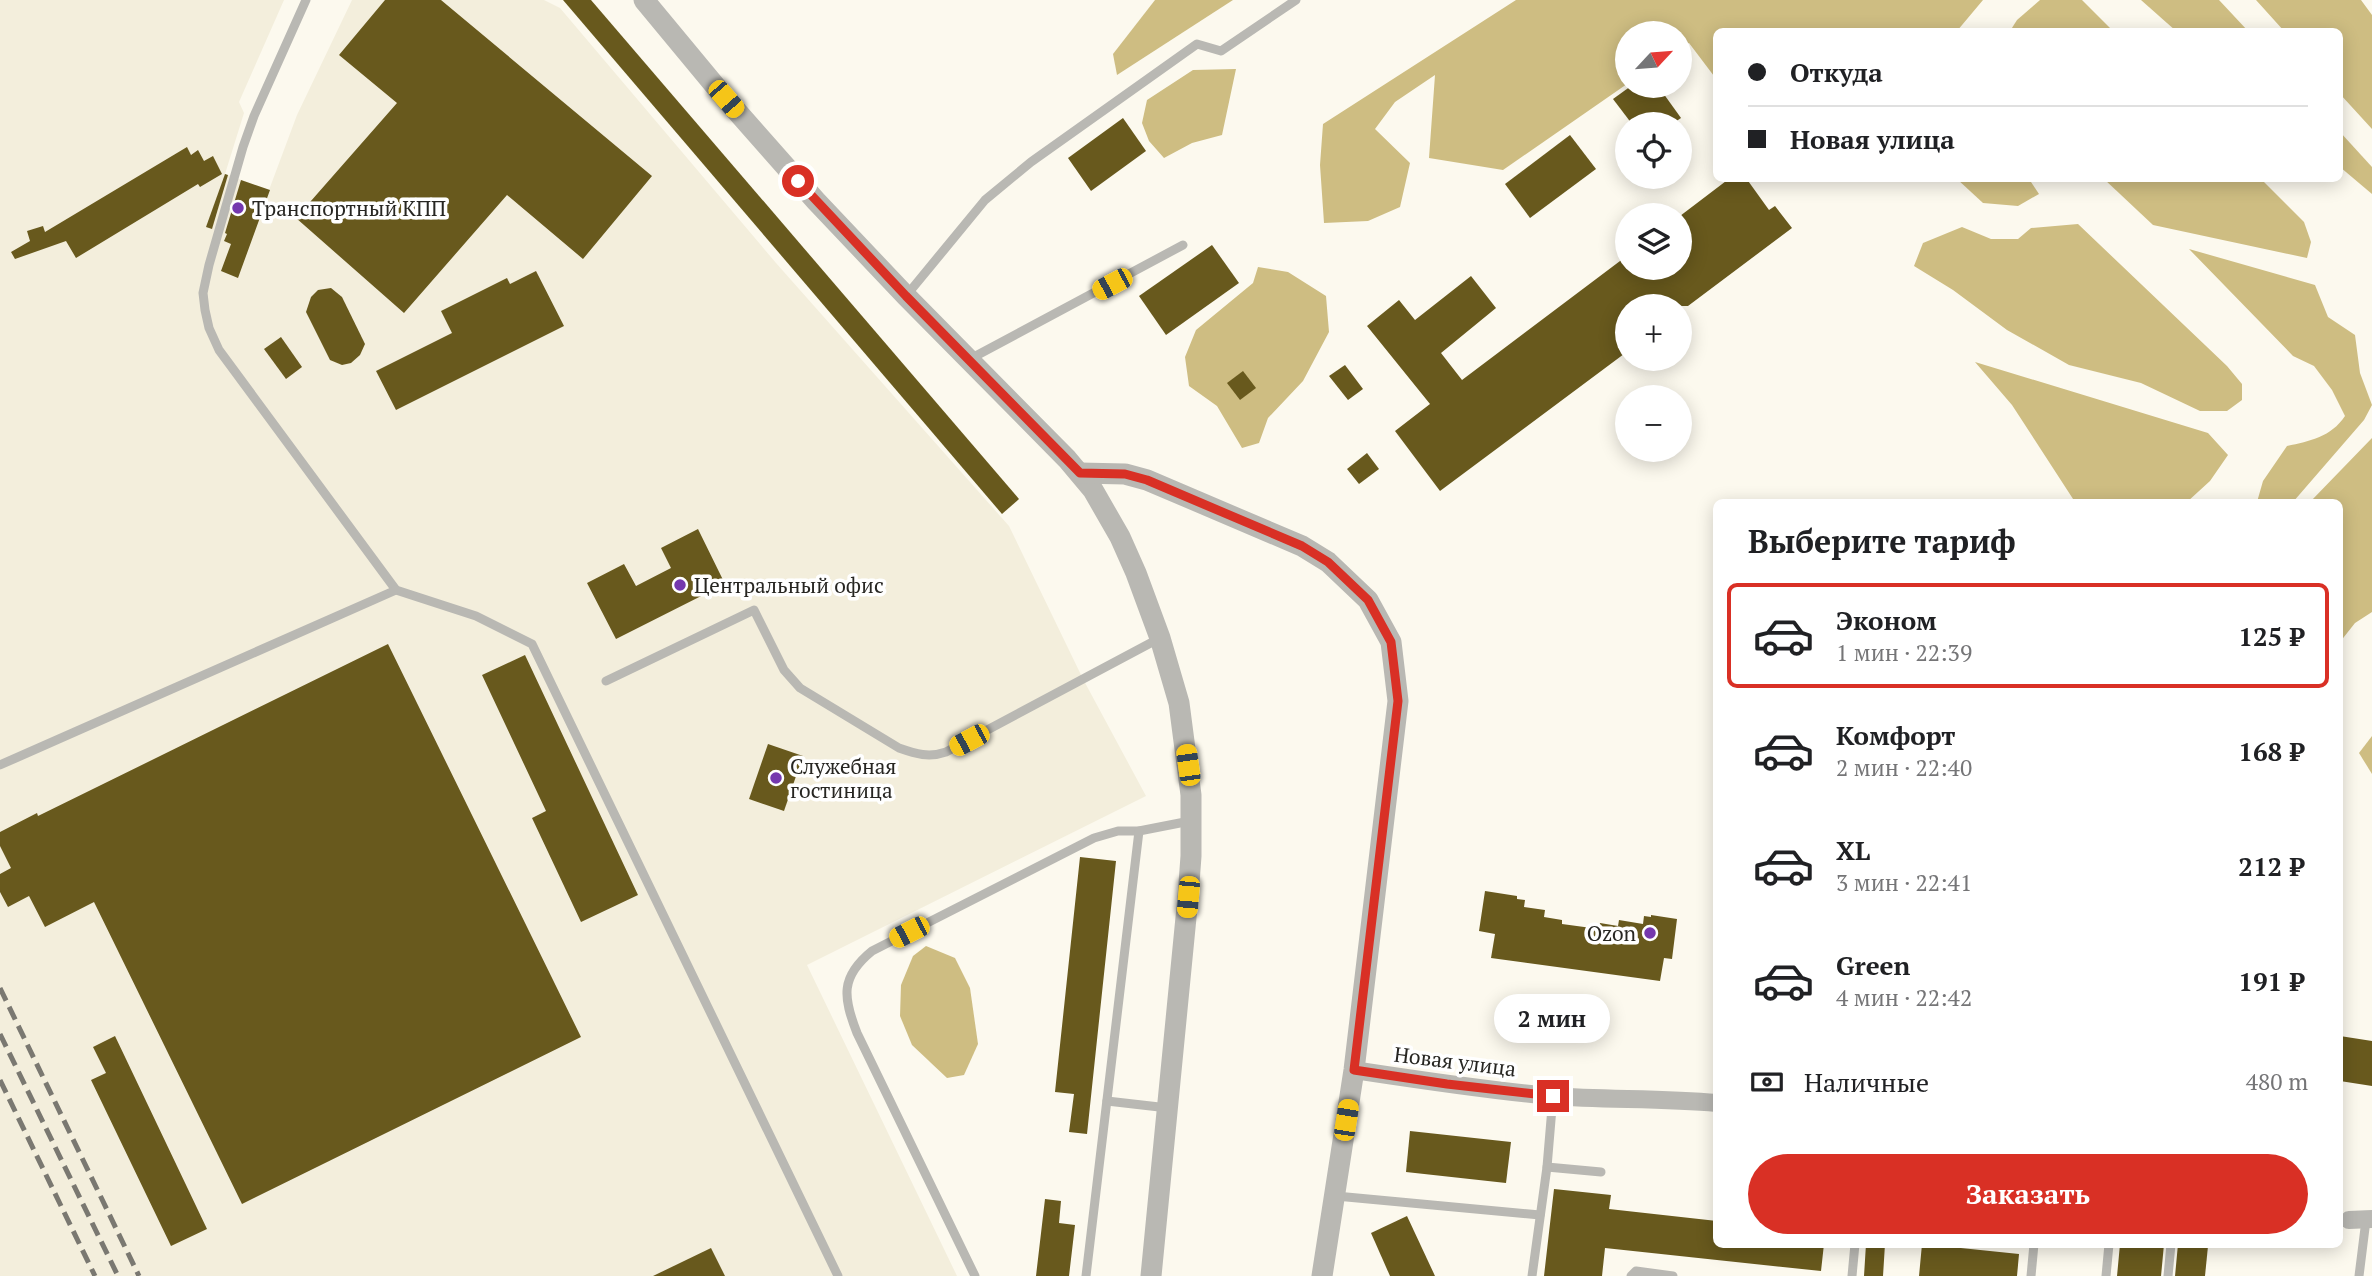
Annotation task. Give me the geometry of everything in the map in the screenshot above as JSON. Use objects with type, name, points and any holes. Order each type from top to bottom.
[{"type":"street","points":[[644,0],[816,201],[1080,473],[1120,537],[1160,638],[1179,703],[1188,765],[1192,821],[1188,897],[1151,1276]]},
{"type":"street","points":[[1080,473],[1125,474],[1147,480],[1302,546],[1328,562],[1368,600],[1391,642],[1398,701],[1354,1070],[1322,1276]]},
{"type":"street","name":"Новая улица","points":[[1354,1070],[1553,1096],[1713,1103]]},
{"type":"lane","points":[[306,0],[254,116],[208,265],[203,293],[209,328],[219,350],[396,590],[476,616],[532,644],[838,1276]]},
{"type":"lane","points":[[906,296],[985,200],[1031,162],[1197,44],[1221,51],[1296,0]]},
{"type":"lane","points":[[968,360],[1183,245]]},
{"type":"lane","points":[[0,765],[396,590]]},
{"type":"lane","points":[[606,681],[754,610],[784,670],[800,688],[899,748],[934,756],[1160,638]]},
{"type":"lane","points":[[975,1276],[857,1033],[848,1010],[846,990],[850,974],[860,960],[872,951],[1094,838],[1118,831],[1139,831],[1192,821]]},
{"type":"lane","points":[[1086,1276],[1139,831]]},
{"type":"lane","points":[[1532,1276],[1547,1167],[1553,1096]]},
{"type":"lane","points":[[1107,1101],[1168,1108]]},
{"type":"lane","points":[[1547,1167],[1601,1172]]},
{"type":"lane","points":[[1334,1195],[1540,1214]]},
{"type":"lane","points":[[2357,1220],[2360,1276]]},
{"type":"lane","points":[[1852,1276],[1855,1248]]},
{"type":"lane","points":[[2031,1276],[2034,1248]]},
{"type":"lane","points":[[2106,1276],[2109,1248]]},
{"type":"lane","points":[[2168,1276],[2171,1248]]},
{"type":"lane","points":[[1631,1276],[1636,1271],[1673,1276]]},
{"type":"shaded area","points":[[0,0],[284,0],[239,102],[244,113],[225,174],[269,190],[297,115],[352,0],[544,0],[560,8],[776,263],[1009,526],[1083,679],[1146,796],[807,965],[957,1276],[0,1276]]},
{"type":"shaded area","points":[[1155,0],[1233,0],[1117,75],[1113,54]]},
{"type":"shaded area","points":[[1516,0],[1983,0],[1960,28],[1713,28],[1713,75],[1692,47],[1692,21],[1615,21],[1615,92],[1503,170],[1429,158],[1435,75],[1395,102],[1375,129],[1410,163],[1400,207],[1368,221],[1324,223],[1320,165],[1323,124]]},
{"type":"shaded area","points":[[2040,0],[2082,0],[2110,28],[2012,28]]},
{"type":"shaded area","points":[[2141,0],[2219,0],[2245,28],[2173,28]]},
{"type":"shaded area","points":[[2256,0],[2361,0],[2372,15],[2372,129],[2343,97],[2343,28],[2281,28]]},
{"type":"shaded area","points":[[1236,69],[1222,135],[1192,143],[1164,158],[1149,141],[1142,123],[1147,100],[1193,70]]},
{"type":"shaded area","points":[[2343,135],[2372,167],[2372,194],[2343,170]]},
{"type":"shaded area","points":[[1960,182],[2031,182],[2039,194],[2018,206],[1983,203]]},
{"type":"shaded area","points":[[2107,182],[2264,182],[2304,222],[2311,242],[2307,258],[2153,225]]},
{"type":"shaded area","points":[[2078,224],[2227,366],[2242,384],[2242,400],[2227,411],[2200,411],[2141,383],[2069,365],[2007,330],[1953,290],[1914,266],[1923,243],[1962,227],[1991,239],[2018,239],[2031,228]]},
{"type":"shaded area","points":[[2189,249],[2315,285],[2328,317],[2355,335],[2360,373],[2372,405],[2364,420],[2296,499],[2258,499],[2263,481],[2287,446],[2327,433],[2345,416],[2332,390],[2314,366],[2293,356]]},
{"type":"shaded area","points":[[1258,267],[1288,272],[1326,296],[1329,332],[1303,381],[1268,418],[1259,443],[1242,448],[1217,406],[1189,386],[1185,357],[1196,330],[1253,283]]},
{"type":"shaded area","points":[[1975,362],[2208,433],[2228,455],[2210,481],[2190,499],[2073,499],[2012,405]]},
{"type":"shaded area","points":[[2372,438],[2372,612],[2355,623],[2343,638],[2343,499],[2313,499]]},
{"type":"shaded area","points":[[2372,736],[2372,774],[2359,753]]},
{"type":"shaded area","points":[[926,946],[955,958],[970,988],[978,1044],[964,1075],[947,1078],[912,1045],[900,1016],[901,985],[913,956]]},
{"type":"building","points":[[385,0],[441,0],[652,176],[583,259],[507,195],[404,313],[296,218],[397,103],[339,55]]},
{"type":"building","points":[[563,0],[591,0],[1019,499],[1002,514]]},
{"type":"building","points":[[1667,98],[1677,112],[1623,112],[1613,99]]},
{"type":"building","points":[[1123,118],[1146,151],[1091,191],[1068,158]]},
{"type":"building","points":[[1570,135],[1596,169],[1530,218],[1505,184]]},
{"type":"building","points":[[187,147],[191,155],[198,150],[204,161],[213,156],[222,174],[200,187],[198,184],[76,258],[66,241],[15,259],[11,252],[30,241],[27,231],[43,226],[45,232]]},
{"type":"building","points":[[225,174],[228,175],[212,229],[206,227]]},
{"type":"building","name":"Транспортный КПП","points":[[241,180],[270,190],[238,278],[221,271],[231,244],[224,241],[227,234],[225,233]]},
{"type":"building","points":[[1725,182],[1749,182],[1769,210],[1775,206],[1792,228],[1692,303],[1692,294],[1615,294],[1615,361],[1440,491],[1395,431],[1430,404],[1367,326],[1399,300],[1415,320],[1471,276],[1496,308],[1441,353],[1462,380],[1615,265],[1615,280],[1692,280],[1692,207]]},
{"type":"building","points":[[1212,245],[1239,283],[1166,335],[1139,296]]},
{"type":"building","points":[[536,271],[564,326],[396,410],[376,371],[452,333],[441,311],[507,278],[510,284]]},
{"type":"building","points":[[331,288],[342,297],[365,344],[360,355],[351,363],[342,365],[330,360],[306,312],[311,297],[318,290]]},
{"type":"building","points":[[281,337],[302,367],[286,379],[264,349]]},
{"type":"building","points":[[1345,365],[1363,389],[1348,400],[1329,376]]},
{"type":"building","points":[[1243,371],[1256,388],[1240,400],[1227,383]]},
{"type":"building","points":[[1367,453],[1379,469],[1359,484],[1347,469]]},
{"type":"building","name":"Центральный офис","points":[[698,529],[725,584],[616,639],[587,583],[624,564],[636,586],[671,568],[661,548]]},
{"type":"building","points":[[388,644],[581,1037],[242,1204],[94,902],[45,927],[29,896],[8,907],[0,892],[0,874],[11,868],[0,846],[0,832],[37,813],[38,816]]},
{"type":"building","points":[[525,655],[638,895],[581,922],[532,818],[546,811],[482,675]]},
{"type":"building","name":"Служебная гостиница","points":[[768,744],[803,756],[784,811],[749,799]]},
{"type":"building","points":[[1080,857],[1116,861],[1087,1134],[1069,1132],[1074,1094],[1055,1092]]},
{"type":"building","points":[[1485,891],[1517,896],[1517,899],[1525,900],[1524,907],[1545,910],[1544,917],[1562,920],[1562,924],[1599,929],[1600,923],[1618,926],[1619,920],[1643,924],[1644,916],[1651,915],[1677,919],[1672,959],[1664,958],[1660,981],[1491,958],[1495,934],[1479,931]]},
{"type":"building","points":[[115,1036],[207,1229],[171,1246],[91,1080],[106,1073],[93,1047]]},
{"type":"building","points":[[2343,1036],[2372,1041],[2372,1086],[2343,1081]]},
{"type":"building","points":[[1410,1131],[1511,1142],[1506,1183],[1406,1172]]},
{"type":"building","points":[[1554,1189],[1611,1195],[1609,1209],[1713,1221],[1713,1248],[1824,1248],[1821,1271],[1605,1248],[1602,1276],[1544,1276]]},
{"type":"building","points":[[1045,1199],[1061,1201],[1059,1223],[1075,1225],[1069,1276],[1036,1276]]},
{"type":"building","points":[[1407,1216],[1435,1276],[1390,1276],[1371,1233]]},
{"type":"building","points":[[711,1248],[725,1276],[653,1276]]},
{"type":"building","points":[[1866,1248],[1885,1248],[1883,1276],[1864,1276]]},
{"type":"building","points":[[1922,1248],[1961,1248],[2019,1254],[2017,1276],[1919,1276]]},
{"type":"building","points":[[2120,1248],[2164,1248],[2161,1276],[2117,1276]]},
{"type":"building","points":[[2178,1248],[2208,1248],[2205,1276],[2175,1276]]},
{"type":"railway","points":[[0,988],[139,1276]]},
{"type":"railway","points":[[0,1034],[118,1276]]},
{"type":"railway","points":[[0,1080],[95,1276]]},
{"type":"place","name":"Транспортный КПП","points":[[238,208]]},
{"type":"place","name":"Центральный офис","points":[[680,585]]},
{"type":"place","name":"Служебная гостиница","points":[[776,778]]},
{"type":"place","name":"Ozon","points":[[1650,933]]},
{"type":"route","points":[[798,181],[906,296],[1080,473],[1107,472],[1147,480],[1302,546],[1328,562],[1368,600],[1391,642],[1398,701],[1354,1070],[1553,1096]]}]
